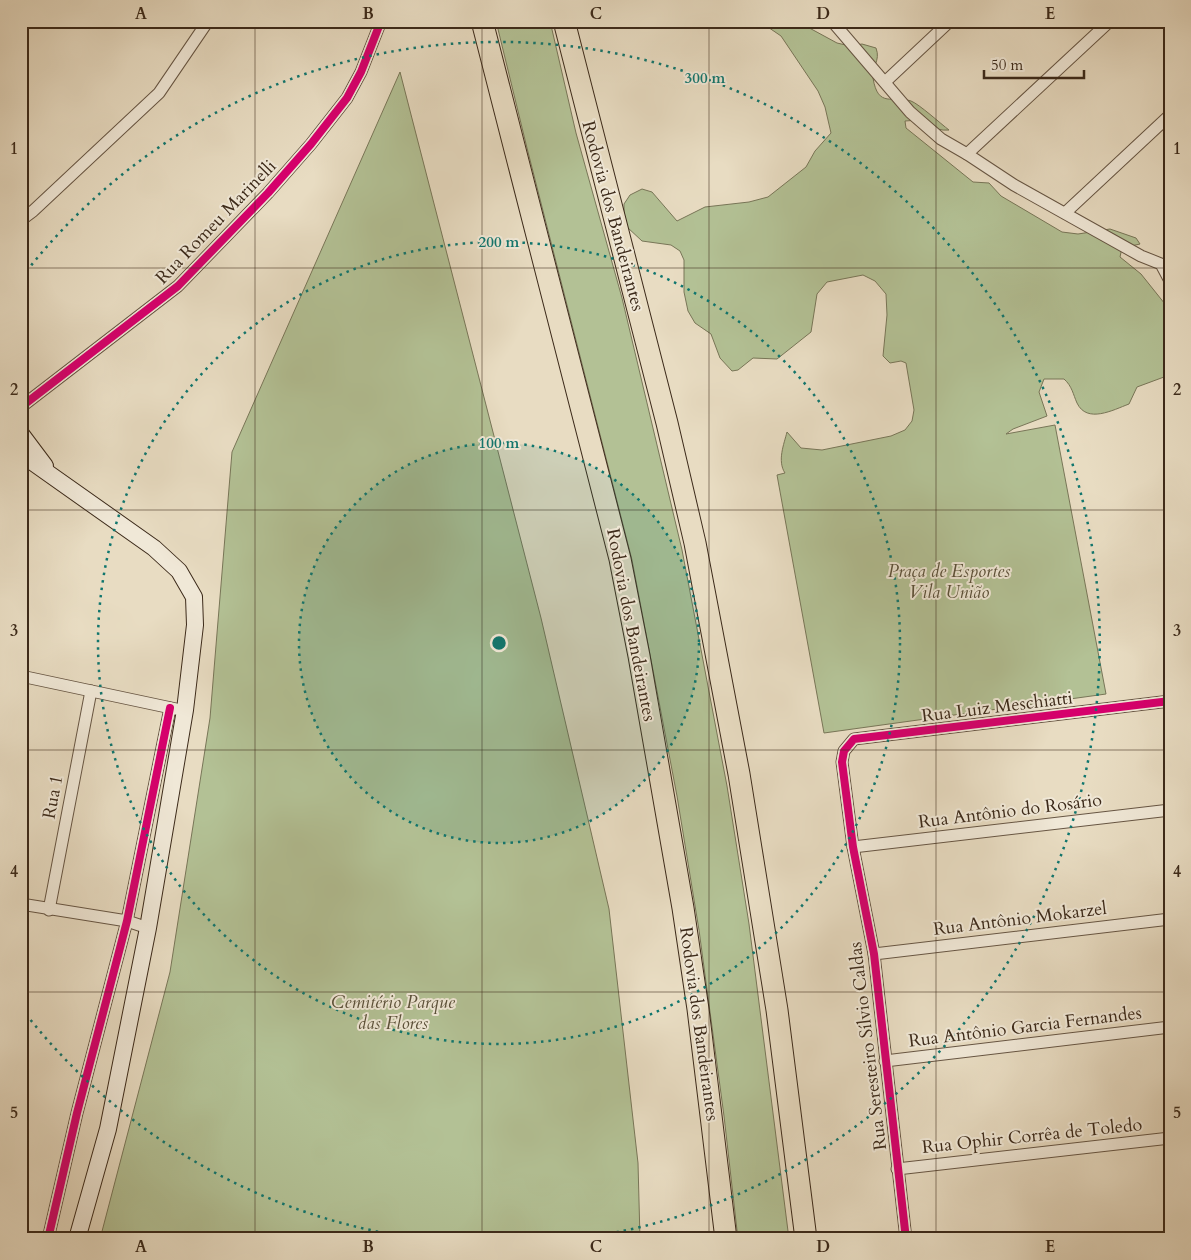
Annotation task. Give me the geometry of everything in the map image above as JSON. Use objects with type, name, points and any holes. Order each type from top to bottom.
[{"type":"highway","name":"Rodovia dos Bandeirantes","points":[[482,21],[617,550],[639,656],[683,908],[698,1009],[726,1239]]},
{"type":"highway","name":"Rodovia dos Bandeirantes","points":[[564,21],[667,423],[695,543],[739,774],[777,1010],[806,1239]]},
{"type":"main road","points":[[21,434],[56,480]]},
{"type":"main road","points":[[21,454],[154,548],[180,571],[194,597],[195,626],[178,709],[148,928],[108,1129],[77,1239]]},
{"type":"street","points":[[21,220],[33,211],[159,93],[208,21]]},
{"type":"street","name":"Rua Romeu Marinelli","points":[[21,407],[178,286],[268,193],[311,144],[347,98],[362,72],[380,21]]},
{"type":"street","points":[[832,21],[910,112],[941,139],[1014,184],[1141,256],[1160,264],[1170,281]]},
{"type":"street","points":[[885,82],[950,21]]},
{"type":"street","points":[[967,154],[1110,21]]},
{"type":"street","points":[[1065,213],[1170,115]]},
{"type":"street","points":[[1160,264],[1170,256]]},
{"type":"street","points":[[21,676],[178,709],[127,921],[77,1113],[48,1239]]},
{"type":"street","name":"Rua 1","points":[[49,910],[91,691]]},
{"type":"street","name":"Rua Luiz Meschiatti","points":[[842,762],[844,751],[854,740],[1170,702]]},
{"type":"street","name":"Rua Seresteiro Sílvio Caldas","points":[[842,762],[854,848],[874,954],[906,1239]]},
{"type":"street","name":"Rua Antônio do Rosário","points":[[854,848],[1170,810]]},
{"type":"street","points":[[21,904],[127,921],[148,928]]},
{"type":"street","name":"Rua Antônio Mokarzel","points":[[874,954],[1170,919]]},
{"type":"street","name":"Rua Antônio Garcia Fernandes","points":[[885,1061],[1170,1027]]},
{"type":"street","name":"Rua Ophir Corrêa de Toledo","points":[[897,1169],[1170,1138]]},
{"type":"green space","points":[[496,21],[550,21],[576,133],[622,298],[682,550],[727,786],[749,924],[789,1239],[738,1239],[724,1116],[699,930],[677,796],[632,560]]},
{"type":"green space","name":"Praça de Esportes Vila União","points":[[759,21],[801,21],[802,24],[837,43],[850,46],[862,44],[876,48],[877,57],[873,78],[875,88],[879,94],[887,99],[915,103],[949,130],[937,129],[916,121],[905,121],[906,128],[973,182],[989,183],[1001,196],[1062,232],[1078,234],[1110,229],[1136,238],[1140,244],[1122,248],[1120,257],[1141,274],[1165,304],[1170,306],[1170,370],[1164,377],[1137,387],[1129,404],[1101,414],[1087,413],[1081,409],[1071,387],[1064,379],[1044,379],[1039,392],[1047,416],[1013,429],[1006,434],[1055,425],[1106,694],[824,733],[777,475],[785,473],[781,458],[787,432],[801,448],[822,450],[891,436],[905,430],[912,421],[914,410],[906,363],[901,361],[890,363],[883,356],[887,315],[886,294],[875,281],[863,275],[827,282],[817,294],[811,332],[777,359],[753,358],[738,370],[732,371],[720,358],[711,334],[695,323],[688,311],[684,292],[684,260],[680,251],[671,245],[642,241],[627,227],[624,216],[624,204],[630,195],[642,189],[652,192],[677,221],[705,207],[749,202],[768,197],[806,167],[815,151],[831,133],[825,107],[818,91],[781,36]]},
{"type":"green space","name":"Cemitério Parque das Flores","points":[[400,72],[541,618],[609,909],[638,1163],[640,1239],[100,1239],[170,972],[210,718],[232,452]]},
{"type":"cycle path","points":[[21,407],[178,286],[268,193],[311,144],[347,98],[361,72],[381,21]]},
{"type":"cycle path","points":[[906,1239],[874,954],[853,847],[842,762],[844,751],[854,739],[1170,701]]},
{"type":"cycle path","points":[[48,1239],[77,1113],[127,921],[170,708]]}]
